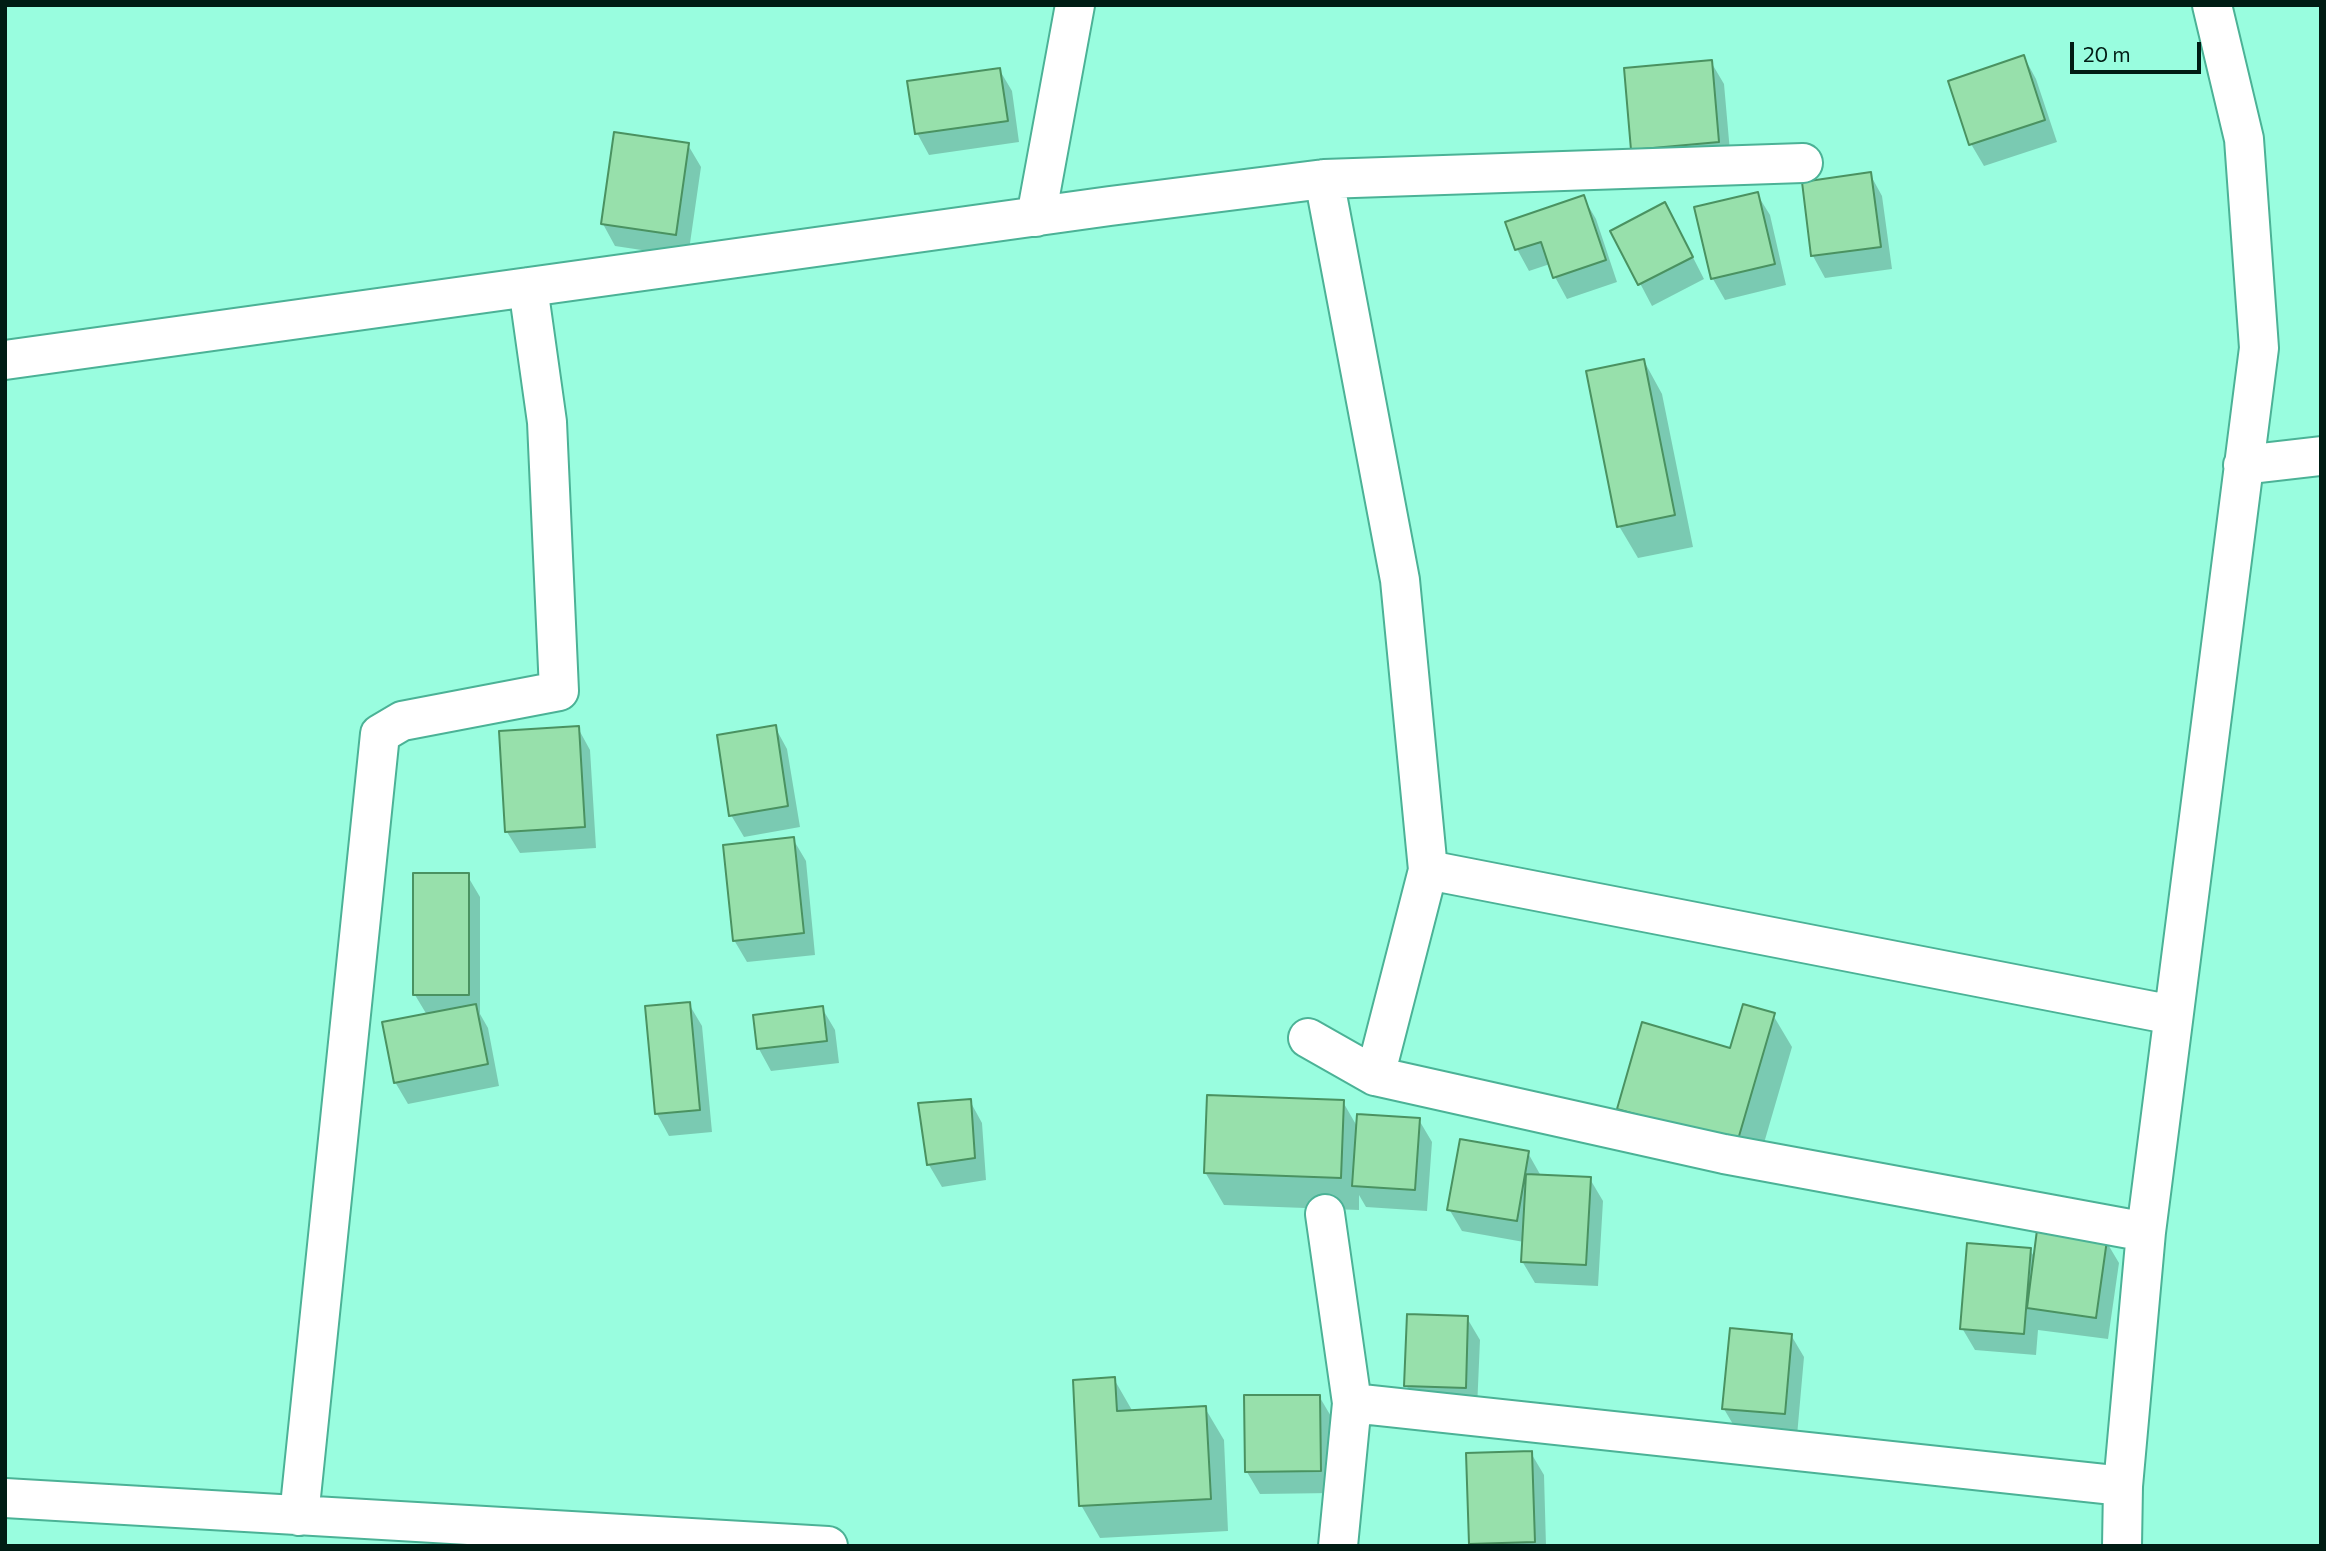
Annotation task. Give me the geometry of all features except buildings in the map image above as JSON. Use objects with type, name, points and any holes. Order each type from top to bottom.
[{"type":"street","points":[[1036,217],[1075,5]]},
{"type":"street","points":[[2122,1546],[2123,1486],[2146,1232],[2259,348],[2244,139],[2212,5]]},
{"type":"street","points":[[5,360],[1324,179],[1803,163]]},
{"type":"street","points":[[1324,179],[1400,580],[1427,870],[1376,1076]]},
{"type":"street","points":[[299,1516],[380,734],[402,721],[559,691],[547,422],[528,288]]},
{"type":"street","points":[[2243,465],[2321,456]]},
{"type":"street","points":[[1427,870],[2173,1015]]},
{"type":"street","points":[[1308,1038],[1376,1076],[1724,1154],[2146,1232]]},
{"type":"street","points":[[1325,1213],[1352,1403],[1338,1546]]},
{"type":"street","points":[[1352,1403],[2123,1486]]},
{"type":"street","points":[[5,1498],[828,1546]]}]
